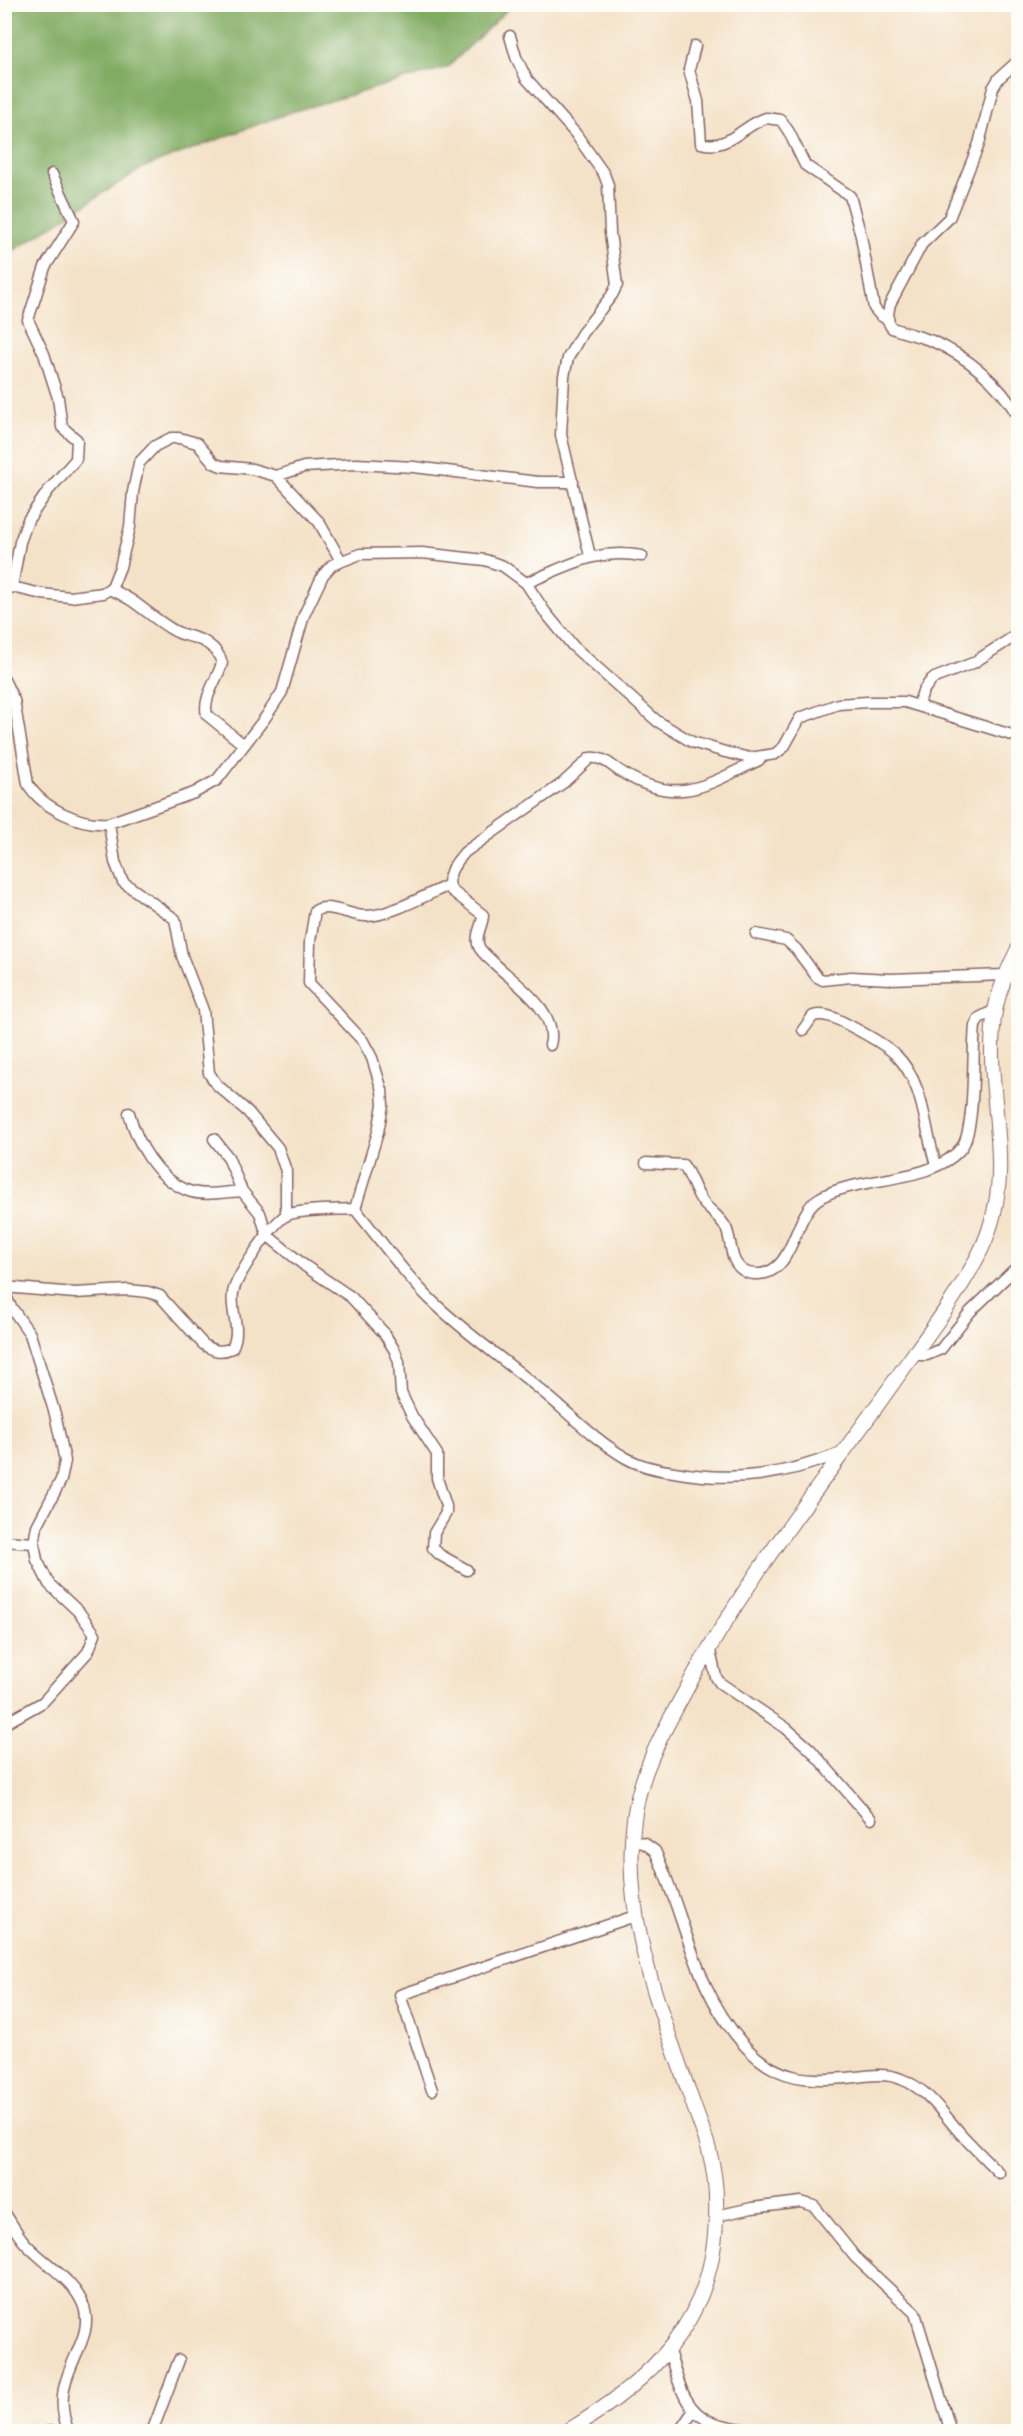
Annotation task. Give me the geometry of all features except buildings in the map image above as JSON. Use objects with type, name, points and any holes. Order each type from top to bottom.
[{"type":"street","points":[[510,36],[516,57],[526,78],[575,133],[604,174],[608,185],[610,233],[617,285],[612,295],[582,333],[568,358],[564,376],[561,435],[590,556]]},
{"type":"street","points":[[694,46],[688,70],[698,100],[700,143],[723,143],[732,140],[766,118],[781,120],[805,165],[850,196],[861,236],[874,308],[888,320],[892,328],[931,341],[964,359],[1000,390],[1018,416]]},
{"type":"street","points":[[888,320],[890,304],[922,244],[949,218],[979,144],[993,88],[999,78],[1018,61]]},
{"type":"street","points":[[52,174],[75,221],[45,267],[28,320],[44,354],[57,398],[62,427],[78,442],[75,462],[42,498],[23,529],[8,589],[70,597],[92,596],[109,589],[120,567],[130,527],[133,492],[139,463],[155,446],[171,438],[197,443],[214,463],[252,469],[276,476],[319,522],[341,561]]},
{"type":"street","points":[[276,476],[304,467],[356,464],[414,467],[545,482],[573,482]]},
{"type":"street","points":[[4,680],[14,700],[28,784],[33,793],[58,810],[80,820],[99,824],[109,823],[207,788],[218,780],[282,692],[304,615],[315,588],[332,565],[360,554],[422,553],[485,560],[509,569],[526,583],[545,612],[573,646],[657,722],[692,742],[750,758],[764,757]]},
{"type":"street","points":[[526,583],[590,556],[626,553],[642,556]]},
{"type":"street","points":[[109,589],[130,598],[182,635],[201,639],[216,651],[222,663],[206,703],[207,715],[244,745]]},
{"type":"street","points":[[918,706],[923,690],[932,679],[973,663],[1018,634]]},
{"type":"street","points":[[550,1045],[552,1028],[536,1002],[480,949],[478,937],[483,915],[454,894],[448,878],[453,866],[465,852],[563,783],[590,758],[606,761],[634,779],[666,791],[687,790],[706,785],[775,754],[784,747],[800,718],[811,712],[838,704],[857,703],[905,702],[1018,737]]},
{"type":"street","points":[[109,823],[115,862],[123,882],[175,919],[182,956],[202,1010],[209,1073],[216,1084],[248,1112],[278,1148],[286,1171],[286,1216]]},
{"type":"street","points":[[355,1209],[378,1132],[383,1098],[372,1058],[363,1041],[309,983],[311,924],[315,911],[322,908],[365,916],[381,914],[449,885]]},
{"type":"street","points":[[756,934],[786,940],[796,949],[817,977],[823,980],[851,977],[890,979],[1005,975]]},
{"type":"street","points":[[566,2432],[627,2391],[668,2348],[697,2307],[708,2280],[716,2244],[717,2193],[710,2152],[643,1956],[636,1916],[632,1861],[634,1820],[641,1786],[652,1753],[709,1647],[806,1502],[961,1286],[978,1256],[991,1226],[1001,1173],[994,1076],[996,1010],[1005,975],[1018,949]]},
{"type":"street","points":[[646,1163],[683,1165],[703,1202],[725,1226],[734,1259],[746,1272],[752,1274],[769,1272],[779,1264],[809,1208],[821,1197],[832,1192],[909,1174],[936,1165],[952,1156],[963,1146],[969,1122],[975,1026],[984,1014],[996,1010]]},
{"type":"street","points":[[803,1030],[813,1016],[830,1016],[894,1053],[905,1067],[916,1088],[924,1111],[936,1165]]},
{"type":"street","points":[[129,1113],[140,1144],[164,1175],[191,1191],[242,1191]]},
{"type":"street","points":[[214,1139],[228,1157],[242,1191],[260,1214],[267,1235],[305,1266],[351,1297],[369,1313],[384,1332],[399,1362],[401,1393],[412,1416],[437,1454],[436,1478],[446,1506],[446,1513],[434,1533],[434,1548],[440,1555],[466,1570]]},
{"type":"street","points":[[4,1287],[75,1293],[128,1290],[148,1292],[160,1296],[203,1344],[211,1349],[226,1350],[232,1348],[236,1337],[233,1298],[235,1286],[267,1235],[286,1216],[355,1209]]},
{"type":"street","points":[[355,1209],[430,1299],[589,1433],[627,1459],[644,1466],[687,1475],[740,1478],[778,1473],[812,1465],[843,1452]]},
{"type":"street","points":[[913,1355],[927,1355],[941,1349],[970,1312],[1018,1266]]},
{"type":"street","points":[[4,1292],[11,1307],[30,1334],[55,1414],[65,1461],[64,1472],[37,1526],[34,1544],[41,1572],[93,1628],[95,1639],[88,1652],[43,1702],[4,1724]]},
{"type":"street","points":[[4,1541],[34,1544]]},
{"type":"street","points":[[709,1647],[720,1683],[786,1728],[810,1749],[871,1819]]},
{"type":"street","points":[[633,1841],[650,1845],[655,1851],[707,1991],[744,2045],[763,2062],[784,2074],[800,2079],[825,2080],[882,2074],[901,2079],[921,2091],[939,2107],[961,2134],[999,2173]]},
{"type":"street","points":[[432,2090],[400,1995],[636,1916]]},
{"type":"street","points":[[716,2216],[752,2208],[801,2202],[814,2206],[855,2258],[915,2313],[951,2432]]},
{"type":"street","points":[[4,2212],[25,2243],[75,2291],[84,2306],[86,2318],[83,2333],[64,2382],[61,2397],[61,2409],[68,2431],[46,2432]]},
{"type":"street","points":[[668,2348],[685,2399],[694,2410],[712,2422],[764,2432]]},
{"type":"street","points":[[152,2432],[179,2360]]},
{"type":"street","points":[[679,2432],[694,2410]]},
{"type":"green space","points":[[5,5],[512,5],[448,67],[291,112],[144,167],[5,256]]}]
